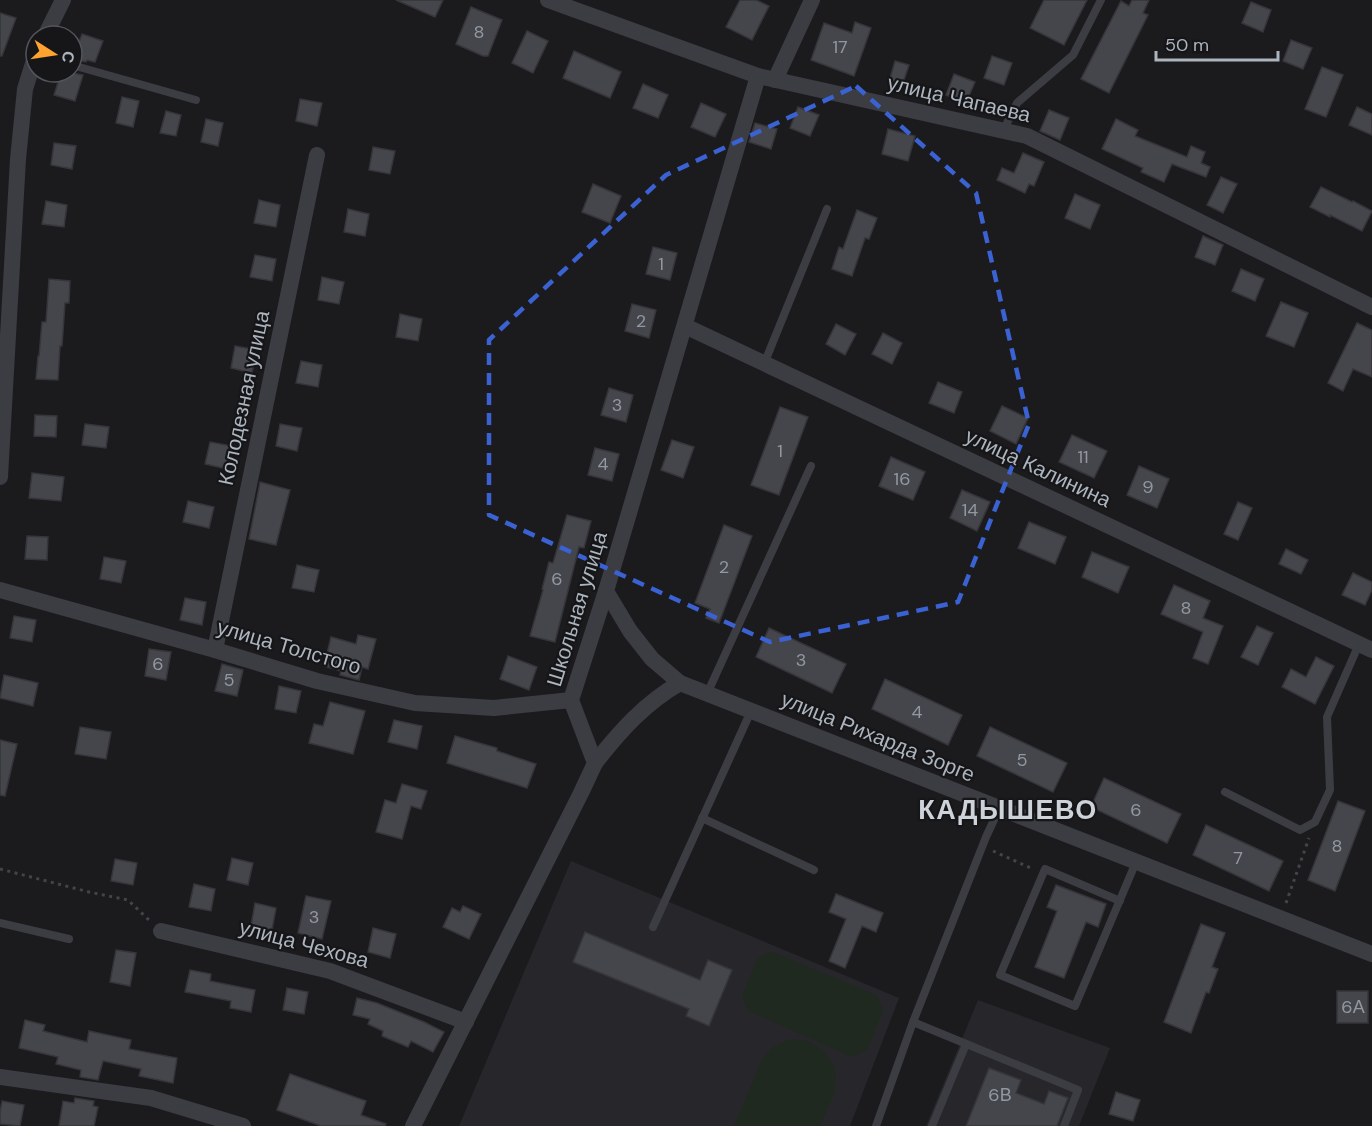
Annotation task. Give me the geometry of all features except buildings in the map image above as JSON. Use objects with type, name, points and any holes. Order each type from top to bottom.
[{"type":"street","points":[[51,24],[63,0]]},
{"type":"street","name":"улица Чапаева","points":[[548,0],[766,78],[1027,136],[1372,307]]},
{"type":"street","name":"Школьная улица","points":[[595,763],[572,699],[685,326],[766,78],[812,0]]},
{"type":"street","points":[[0,477],[18,159],[27,84]]},
{"type":"street","name":"Колодезная улица","points":[[215,650],[317,154]]},
{"type":"street","name":"улица Калинина","points":[[685,326],[1365,647]]},
{"type":"street","name":"улица Толстого","points":[[0,590],[317,681],[415,703],[494,708],[572,699]]},
{"type":"street","name":"улица Рихарда Зорге","points":[[606,591],[630,631],[652,659],[680,683],[1372,954]]},
{"type":"street","points":[[413,1126],[595,763],[638,713],[662,693],[680,683]]},
{"type":"street","name":"улица Чехова","points":[[160,931],[330,971],[466,1022]]},
{"type":"street","points":[[0,1077],[151,1098],[243,1126]]},
{"type":"lane","points":[[1003,131],[1017,103],[1072,55],[1101,0]]},
{"type":"lane","points":[[84,68],[196,100]]},
{"type":"lane","points":[[765,364],[827,209]]},
{"type":"lane","points":[[707,694],[812,466]]},
{"type":"lane","points":[[1225,792],[1300,830],[1315,822],[1330,790],[1327,717],[1365,647]]},
{"type":"lane","points":[[653,927],[751,711]]},
{"type":"lane","points":[[876,1126],[913,1022],[999,809]]},
{"type":"lane","points":[[702,818],[814,870]]},
{"type":"lane","points":[[1119,901],[1045,869],[1000,975],[1075,1006],[1136,862]]},
{"type":"lane","points":[[0,923],[69,939]]},
{"type":"lane","points":[[913,1022],[1078,1090],[1064,1126]]},
{"type":"lane","points":[[932,1126],[966,1044]]},
{"type":"path","points":[[1280,918],[1315,822]]},
{"type":"path","points":[[986,837],[992,850],[1043,873]]},
{"type":"path","points":[[0,869],[128,900],[160,931]]},
{"type":"highlighted area","points":[[856,86],[976,193],[1029,424],[958,602],[770,642],[489,515],[489,340],[666,175]]},
{"type":"shaded area","points":[[571,861],[899,998],[850,1126],[459,1126]]},
{"type":"shaded area","points":[[773,952],[876,995],[883,1010],[868,1049],[856,1056],[850,1056],[750,1012],[742,996],[757,959]]},
{"type":"shaded area","points":[[978,1000],[1110,1048],[1079,1126],[926,1126]]},
{"type":"shaded area","points":[[796,1039],[820,1048],[831,1061],[834,1069],[836,1078],[834,1092],[820,1126],[734,1126],[763,1057],[774,1046]]},
{"type":"district","name":"КАДЫШЕВО","points":[[1008,810]]}]
